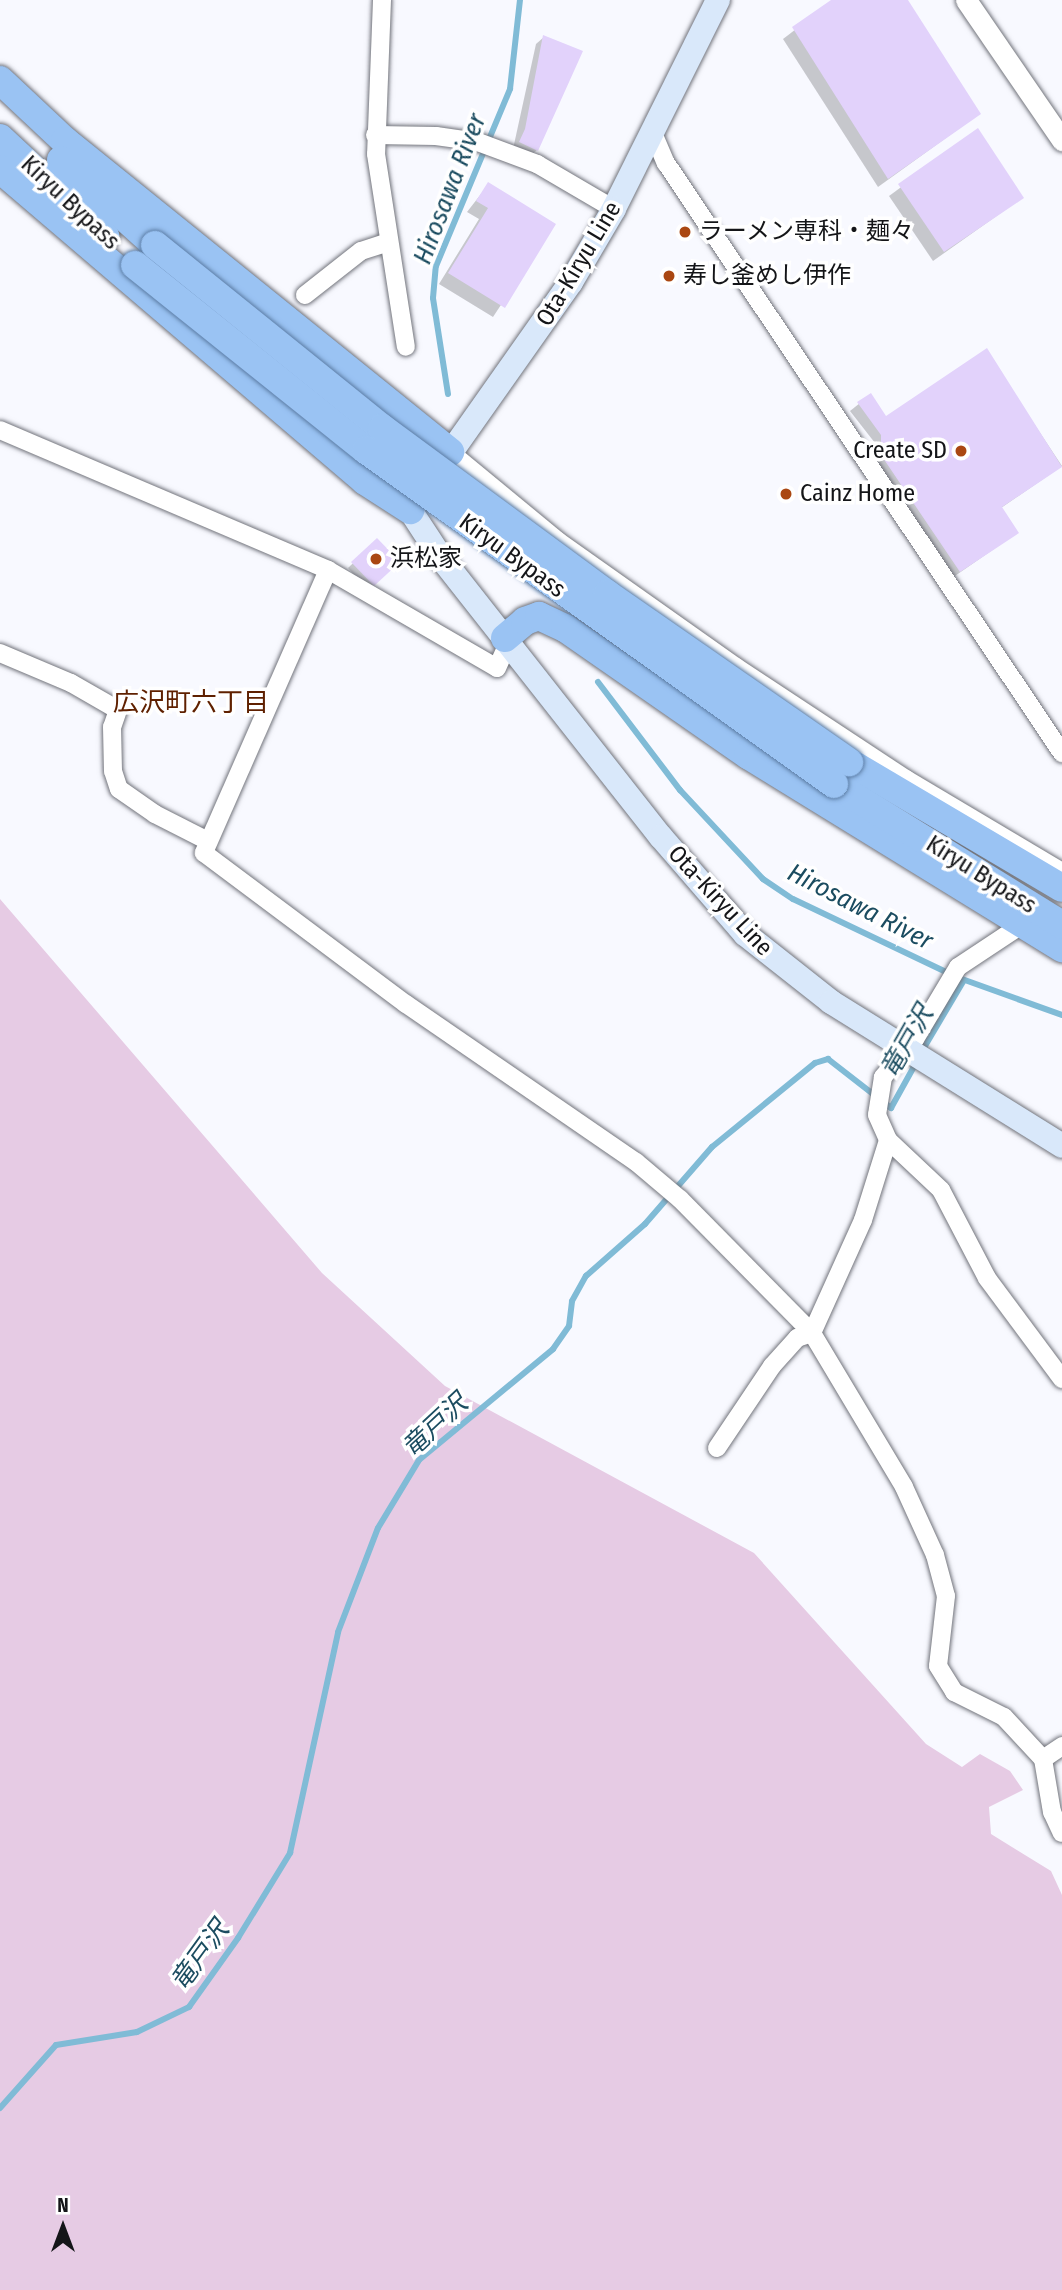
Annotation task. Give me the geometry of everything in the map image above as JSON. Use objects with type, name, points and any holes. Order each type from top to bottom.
[{"type":"highway","points":[[0,80],[65,141],[450,452]]},
{"type":"highway","name":"Kiryu Bypass","points":[[0,104],[145,255]]},
{"type":"highway","name":"Kiryu Bypass","points":[[0,138],[145,255],[366,450],[1062,925]]},
{"type":"highway","points":[[0,169],[365,481],[410,510]]},
{"type":"highway","points":[[505,638],[525,621],[539,616],[565,628],[748,755],[1027,921],[1062,948]]},
{"type":"highway","name":"Kiryu Bypass","points":[[842,773],[1062,888]]},
{"type":"main road","name":"Ota-Kiryu Line","points":[[718,0],[614,209],[523,354],[410,510],[505,638],[708,896],[745,934],[831,1002],[1062,1146]]},
{"type":"street","points":[[382,0],[375,135],[388,242],[406,346]]},
{"type":"street","points":[[966,0],[1062,140]]},
{"type":"street","points":[[653,133],[666,163],[1062,753]]},
{"type":"street","points":[[375,135],[436,136],[478,142],[537,164],[614,209]]},
{"type":"street","points":[[304,295],[328,272],[361,251],[388,242]]},
{"type":"street","points":[[0,430],[328,570],[497,668],[506,648],[505,638]]},
{"type":"street","points":[[450,452],[558,541],[736,667],[906,779],[1062,872]]},
{"type":"street","points":[[328,570],[206,840],[204,853],[406,1004],[636,1162],[680,1199],[812,1333],[904,1487],[935,1555],[946,1595],[938,1666],[954,1692],[1004,1717],[1043,1759],[1052,1812],[1062,1833]]},
{"type":"street","points":[[0,653],[71,683],[118,710],[113,727],[113,771],[119,789],[155,814],[206,840]]},
{"type":"street","points":[[1027,921],[954,973],[883,1077],[877,1115],[888,1140],[941,1190],[987,1278],[1062,1379]]},
{"type":"street","points":[[717,1448],[772,1366],[797,1338],[812,1333],[853,1245],[888,1140]]},
{"type":"street","points":[[1043,1759],[1062,1746]]},
{"type":"shaded area","points":[[0,899],[322,1273],[445,1386],[754,1553],[926,1744],[962,1767],[980,1754],[1010,1771],[1023,1790],[989,1807],[991,1834],[1051,1871],[1062,1895],[1062,2290],[0,2290]]},
{"type":"building","points":[[831,0],[908,0],[981,114],[888,179],[792,27]]},
{"type":"building","points":[[543,35],[583,51],[538,151],[519,142],[525,129]]},
{"type":"building","points":[[978,128],[1024,198],[944,252],[898,184]]},
{"type":"building","points":[[488,182],[556,224],[505,308],[448,273],[488,208],[476,201]]},
{"type":"building","points":[[987,348],[1062,467],[1002,507],[1019,533],[960,572],[881,455],[881,435],[857,402],[871,393],[886,416]]},
{"type":"building","points":[[377,538],[400,562],[374,586],[351,562]]},
{"type":"waterway","name":"Hirosawa River","points":[[448,394],[433,298],[436,266],[510,89],[520,0]]},
{"type":"waterway","name":"Hirosawa River","points":[[598,682],[680,790],[763,879],[793,899],[952,975]]},
{"type":"waterway","name":"Hirosawa River","points":[[962,979],[1062,1015]]},
{"type":"waterway","name":"竜戸沢","points":[[922,1051],[964,980]]},
{"type":"waterway","name":"竜戸沢","points":[[0,2108],[56,2045],[137,2032],[189,2007],[238,1938],[290,1853],[338,1632],[378,1528],[419,1460],[553,1349],[569,1326],[572,1301],[586,1276],[645,1224],[712,1147],[815,1063],[828,1059],[891,1108],[917,1061]]},
{"type":"place","name":"ラーメン専科・麺々","points":[[685,232]]},
{"type":"place","name":"寿し釜めし伊作","points":[[669,276]]},
{"type":"place","name":"Create SD","points":[[961,451]]},
{"type":"place","name":"Cainz Home","points":[[786,494]]},
{"type":"place","name":"浜松家","points":[[376,559]]},
{"type":"district","name":"広沢町六丁目","points":[[191,703]]}]
